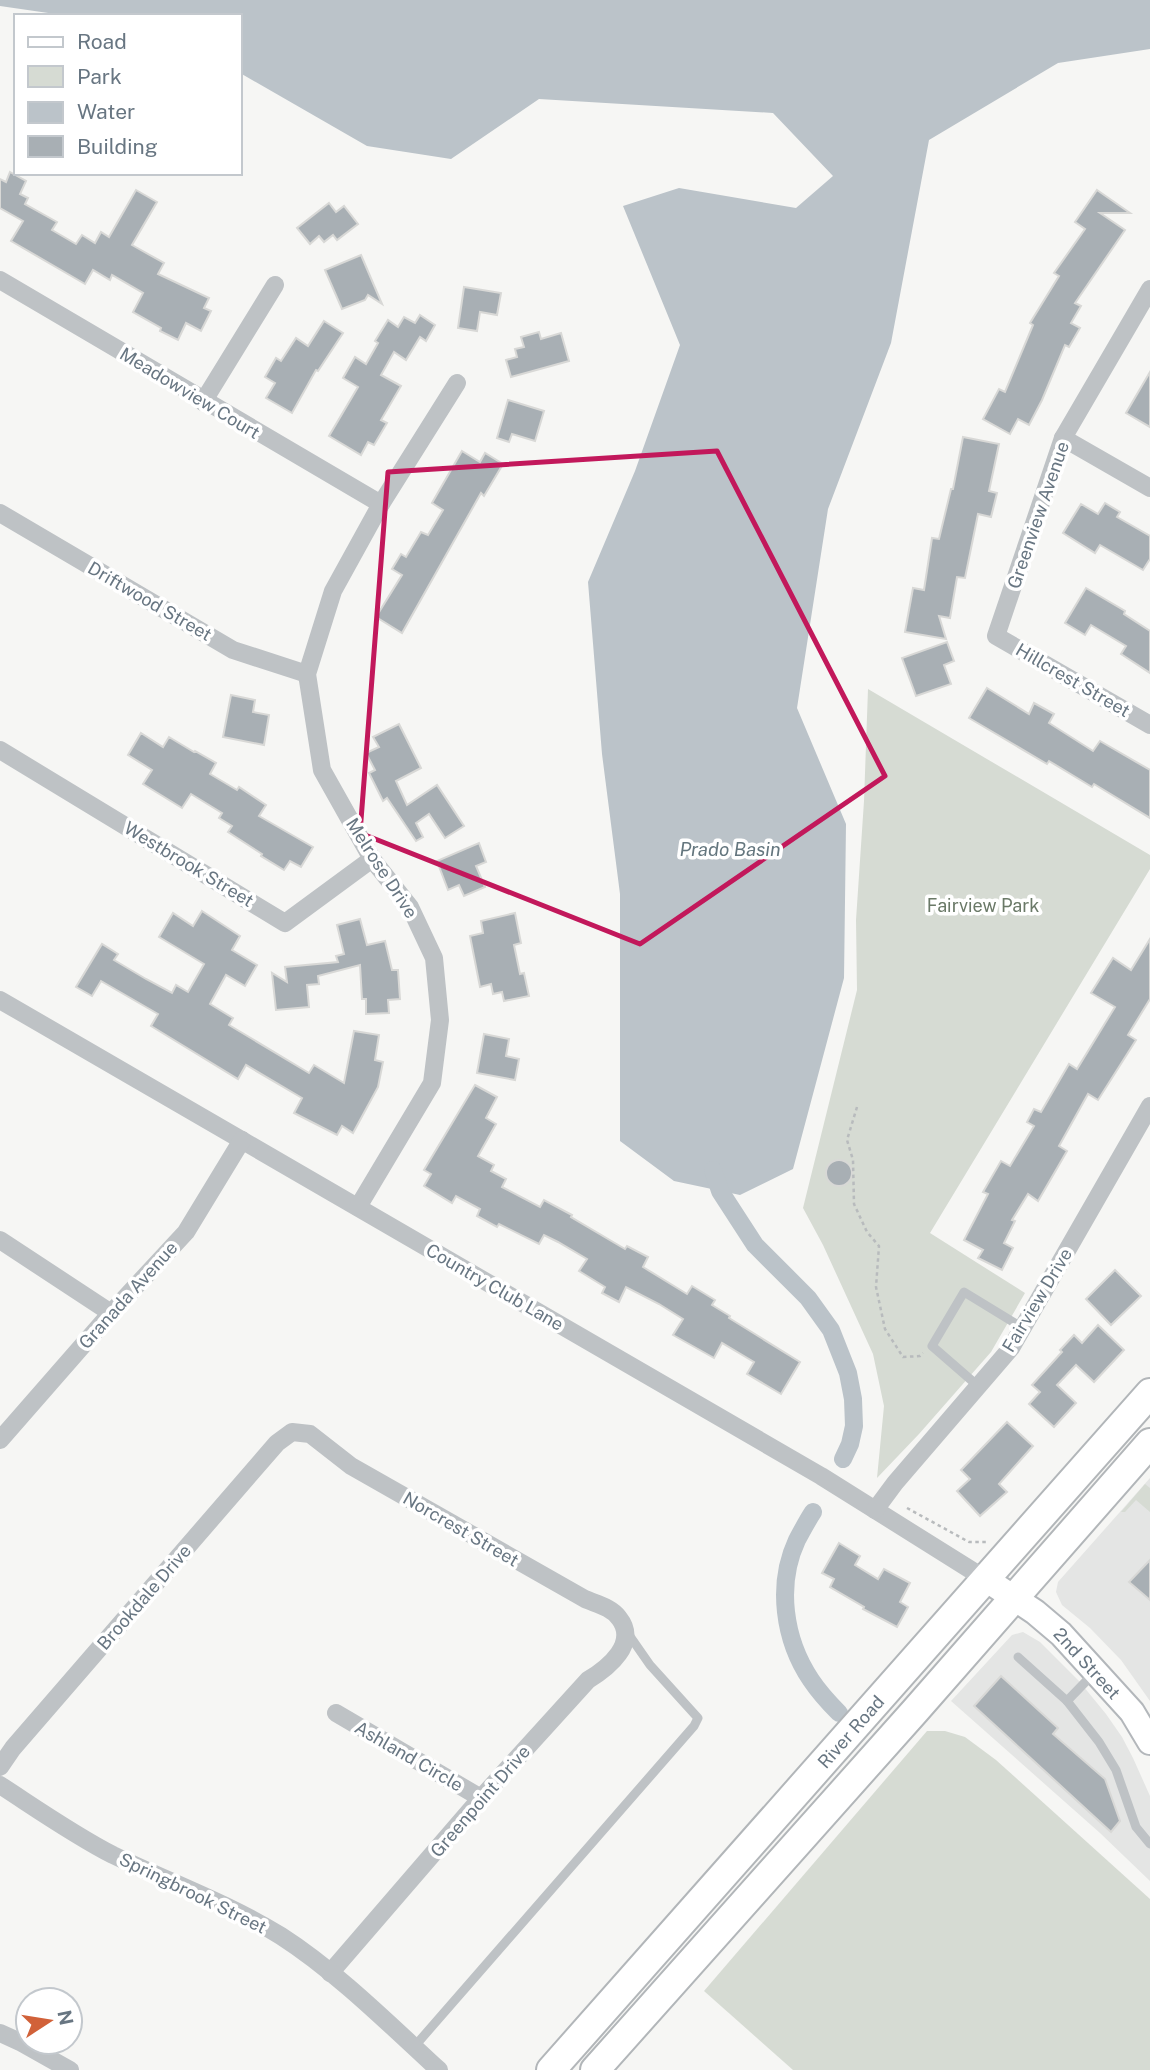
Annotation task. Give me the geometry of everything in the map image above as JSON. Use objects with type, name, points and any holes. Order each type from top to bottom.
[{"type":"main road","name":"River Road","points":[[595,2070],[713,1913],[987,1580],[1150,1393]]},
{"type":"main road","name":"River Road","points":[[551,2070],[906,1721],[1150,1443]]},
{"type":"street","name":"Meadowview Court","points":[[0,281],[381,504]]},
{"type":"street","points":[[203,402],[275,285]]},
{"type":"street","name":"Greenview Avenue","points":[[996,636],[1063,438],[1150,289]]},
{"type":"street","name":"Melrose Drive","points":[[358,1207],[432,1083],[440,1020],[434,958],[410,907],[372,859],[322,770],[307,674],[333,591],[381,504],[457,383]]},
{"type":"street","points":[[1063,438],[1150,488]]},
{"type":"street","name":"Driftwood Street","points":[[0,513],[233,650],[307,674]]},
{"type":"street","name":"Hillcrest Street","points":[[996,636],[1150,725]]},
{"type":"street","name":"Westbrook Street","points":[[0,750],[285,923],[372,859]]},
{"type":"street","name":"Country Club Lane","points":[[0,1000],[875,1510],[987,1580]]},
{"type":"street","name":"Fairview Drive","points":[[875,1510],[1011,1348],[1149,1108]]},
{"type":"street","name":"Granada Avenue","points":[[0,1440],[186,1231],[242,1140]]},
{"type":"street","points":[[0,1240],[111,1313]]},
{"type":"street","name":"Norcrest Street","points":[[292,1432],[310,1434],[351,1466],[585,1599],[607,1608],[619,1616],[626,1630]]},
{"type":"street","name":"Brookdale Drive","points":[[0,1767],[13,1748],[277,1443],[292,1432]]},
{"type":"street","name":"2nd Street","points":[[987,1580],[1035,1612],[1061,1634],[1132,1712],[1150,1742]]},
{"type":"street","name":"Greenpoint Drive","points":[[330,1973],[481,1798],[588,1680],[616,1658],[623,1645],[626,1630]]},
{"type":"street","name":"Ashland Circle","points":[[336,1713],[481,1798]]},
{"type":"street","name":"Springbrook Street","points":[[0,1785],[112,1854],[245,1914],[283,1938],[330,1973],[439,2070]]},
{"type":"street","points":[[0,2033],[70,2070]]},
{"type":"lane","points":[[978,1386],[932,1346],[964,1292],[1023,1328]]},
{"type":"lane","points":[[414,2047],[676,1747],[698,1718],[650,1665],[626,1630]]},
{"type":"lane","points":[[1018,1657],[1067,1701],[1099,1742],[1116,1770],[1136,1826],[1150,1844]]},
{"type":"lane","points":[[1067,1701],[1096,1672]]},
{"type":"path","points":[[857,1107],[848,1140],[853,1160],[854,1204],[867,1232],[879,1246],[876,1287],[885,1329],[903,1357],[920,1356],[932,1346]]},
{"type":"path","points":[[942,1528],[969,1542],[989,1542]]},
{"type":"highlighted area","points":[[717,451],[885,776],[640,944],[360,833],[388,472]]},
{"type":"shaded area","points":[[1150,1478],[1150,1701],[1121,1660],[1090,1628],[1062,1605],[1056,1592],[1058,1582]]},
{"type":"shaded area","points":[[1023,1632],[1040,1642],[1079,1681],[1106,1714],[1133,1758],[1150,1796],[1150,1881],[951,1701],[1012,1635]]},
{"type":"green space","name":"Fairview Park","points":[[868,689],[1150,855],[1150,869],[930,1233],[1025,1293],[991,1352],[877,1478],[884,1406],[873,1354],[803,1208],[857,990],[856,920]]},
{"type":"green space","points":[[1145,1484],[1150,1488],[1150,1512],[1136,1500],[1125,1512],[1121,1512]]},
{"type":"green space","points":[[927,1731],[945,1731],[965,1737],[996,1760],[1150,1899],[1150,2070],[793,2070],[704,1991]]},
{"type":"water","name":"Prado Basin","points":[[0,0],[1150,0],[1150,49],[1058,63],[929,140],[891,343],[828,509],[797,708],[846,824],[844,978],[793,1169],[740,1195],[674,1181],[620,1141],[620,894],[602,754],[588,582],[635,471],[680,345],[623,206],[679,188],[796,208],[833,176],[773,113],[539,99],[451,159],[367,146],[242,74],[242,14],[55,14],[0,6]]},
{"type":"building","points":[[10,172],[26,181],[20,194],[28,198],[25,204],[57,222],[52,230],[76,244],[82,235],[95,243],[101,232],[109,237],[136,190],[157,202],[132,245],[164,263],[158,274],[209,298],[204,308],[211,311],[201,331],[186,323],[178,340],[133,312],[143,293],[112,275],[110,280],[93,270],[85,284],[11,241],[23,221],[0,208],[0,179],[6,182]]},
{"type":"building","points":[[1097,190],[1130,213],[1100,213],[1125,230],[1075,303],[1081,306],[1071,323],[1080,328],[1069,347],[1065,345],[1029,425],[1018,419],[1010,434],[983,419],[999,389],[1005,392],[1033,325],[1030,323],[1059,276],[1054,273],[1085,229],[1075,222]]},
{"type":"building","points":[[329,203],[336,212],[344,206],[358,224],[337,240],[333,235],[324,242],[319,236],[310,244],[297,228]]},
{"type":"building","points":[[361,255],[382,304],[368,295],[365,300],[342,309],[325,270]]},
{"type":"building","points":[[464,287],[501,293],[497,315],[480,312],[477,331],[458,328]]},
{"type":"building","points":[[420,315],[435,325],[426,341],[420,337],[406,360],[394,352],[381,375],[401,386],[381,420],[387,423],[374,445],[368,442],[361,455],[329,436],[358,387],[343,378],[355,357],[366,364],[378,343],[375,341],[388,320],[398,327],[404,317],[415,323]]},
{"type":"building","points":[[324,321],[343,333],[318,371],[316,370],[292,413],[266,398],[275,383],[265,377],[276,358],[281,361],[296,338],[308,346]]},
{"type":"building","points":[[539,332],[541,339],[561,333],[569,361],[511,377],[506,360],[517,357],[515,349],[524,347],[521,337]]},
{"type":"building","points":[[1150,372],[1150,427],[1126,413]]},
{"type":"building","points":[[508,400],[544,411],[535,441],[512,434],[509,442],[497,438]]},
{"type":"building","points":[[963,437],[999,444],[989,491],[997,493],[991,517],[978,514],[965,578],[957,577],[950,618],[939,616],[946,639],[905,632],[913,588],[924,590],[932,538],[939,539],[953,489]]},
{"type":"building","points":[[462,451],[480,462],[485,453],[503,464],[484,496],[481,493],[402,633],[376,617],[402,575],[392,569],[401,554],[406,557],[421,532],[428,535],[443,510],[432,503]]},
{"type":"building","points":[[1105,503],[1120,512],[1117,517],[1150,536],[1150,559],[1143,570],[1100,545],[1095,553],[1063,533],[1081,504],[1098,514]]},
{"type":"building","points":[[1086,588],[1125,611],[1124,614],[1150,631],[1150,673],[1121,654],[1126,646],[1091,625],[1085,635],[1065,623]]},
{"type":"building","points":[[947,642],[954,661],[944,665],[951,684],[916,696],[902,658]]},
{"type":"building","points":[[987,688],[1029,714],[1034,703],[1054,714],[1049,723],[1093,751],[1100,741],[1150,770],[1150,818],[1094,784],[1092,787],[1049,761],[1047,764],[969,718]]},
{"type":"building","points":[[231,695],[255,700],[253,712],[269,715],[264,745],[223,737]]},
{"type":"building","points":[[399,724],[421,768],[396,781],[407,805],[437,785],[464,826],[445,838],[429,814],[416,823],[423,837],[416,841],[387,798],[383,801],[369,773],[375,770],[366,753],[379,747],[373,737]]},
{"type":"building","points":[[141,733],[163,747],[169,737],[216,763],[210,774],[237,790],[239,787],[266,805],[259,816],[313,847],[301,867],[290,861],[284,870],[261,856],[262,854],[228,832],[232,826],[219,818],[222,813],[191,794],[182,808],[143,784],[152,770],[128,755]]},
{"type":"building","points":[[479,843],[486,862],[476,866],[485,887],[464,896],[459,885],[448,890],[437,861]]},
{"type":"building","points":[[202,911],[240,936],[232,950],[257,965],[245,986],[226,975],[210,1004],[233,1018],[229,1025],[309,1073],[314,1065],[344,1083],[354,1031],[379,1035],[375,1060],[383,1062],[378,1087],[353,1133],[342,1126],[337,1135],[294,1113],[302,1098],[246,1065],[238,1079],[151,1026],[158,1014],[101,981],[92,996],[76,987],[102,944],[118,954],[114,960],[146,979],[172,993],[176,985],[188,992],[204,964],[159,937],[173,913],[193,926]]},
{"type":"building","points":[[515,913],[521,943],[514,945],[520,974],[524,973],[529,996],[504,1001],[502,992],[493,994],[491,984],[480,987],[470,936],[483,933],[481,921]]},
{"type":"building","points":[[360,919],[367,945],[385,941],[392,970],[398,970],[400,999],[388,1000],[389,1013],[366,1014],[366,999],[362,999],[360,965],[318,976],[319,984],[307,985],[309,1007],[276,1010],[272,973],[287,982],[285,967],[338,962],[336,956],[344,954],[337,925]]},
{"type":"building","points":[[1150,939],[1150,999],[1128,1035],[1136,1040],[1098,1100],[1088,1094],[1059,1146],[1067,1151],[1038,1201],[1028,1194],[1012,1220],[1015,1221],[1004,1243],[1013,1248],[1002,1270],[978,1258],[983,1250],[964,1240],[988,1194],[983,1192],[1001,1161],[1010,1166],[1034,1126],[1027,1122],[1034,1109],[1041,1112],[1069,1064],[1077,1069],[1115,1007],[1091,993],[1113,958],[1131,970]]},
{"type":"building","points":[[484,1034],[509,1039],[506,1056],[519,1059],[515,1080],[477,1073]]},
{"type":"building","points":[[475,1085],[497,1097],[486,1118],[496,1124],[478,1156],[494,1165],[491,1171],[506,1179],[502,1187],[540,1207],[544,1200],[625,1249],[627,1246],[648,1257],[643,1267],[687,1294],[692,1286],[715,1300],[712,1305],[730,1316],[729,1318],[800,1362],[781,1394],[747,1374],[754,1362],[722,1343],[714,1358],[673,1335],[683,1319],[659,1304],[626,1287],[619,1302],[602,1293],[605,1287],[579,1271],[587,1259],[558,1242],[544,1235],[539,1244],[499,1224],[497,1227],[477,1216],[480,1209],[456,1196],[452,1203],[424,1186],[431,1174],[424,1170]]},
{"type":"building","points":[[839,1160],[848,1164],[852,1173],[848,1182],[839,1186],[830,1182],[826,1173],[830,1164]]},
{"type":"building","points":[[1115,1270],[1141,1296],[1111,1325],[1086,1299]]},
{"type":"building","points":[[1098,1325],[1124,1350],[1094,1382],[1076,1365],[1057,1385],[1076,1403],[1054,1427],[1029,1404],[1040,1392],[1032,1385],[1074,1335],[1082,1343]]},
{"type":"building","points":[[1007,1422],[1033,1446],[999,1484],[1007,1492],[980,1516],[957,1491],[970,1479],[961,1470]]},
{"type":"building","points":[[839,1543],[860,1556],[855,1565],[878,1579],[884,1569],[910,1583],[900,1602],[908,1607],[897,1627],[830,1587],[834,1579],[822,1573]]},
{"type":"building","points":[[1150,1560],[1150,1600],[1129,1582]]},
{"type":"building","points":[[1001,1676],[1058,1728],[1053,1734],[1105,1779],[1120,1821],[1111,1832],[974,1706]]},
{"type":"waterway","points":[[713,1170],[720,1191],[755,1245],[808,1298],[831,1330],[848,1373],[853,1399],[854,1426],[843,1459]]},
{"type":"waterway","points":[[813,1512],[790,1557],[785,1594],[786,1612],[794,1648],[802,1664],[817,1689],[839,1713]]}]
